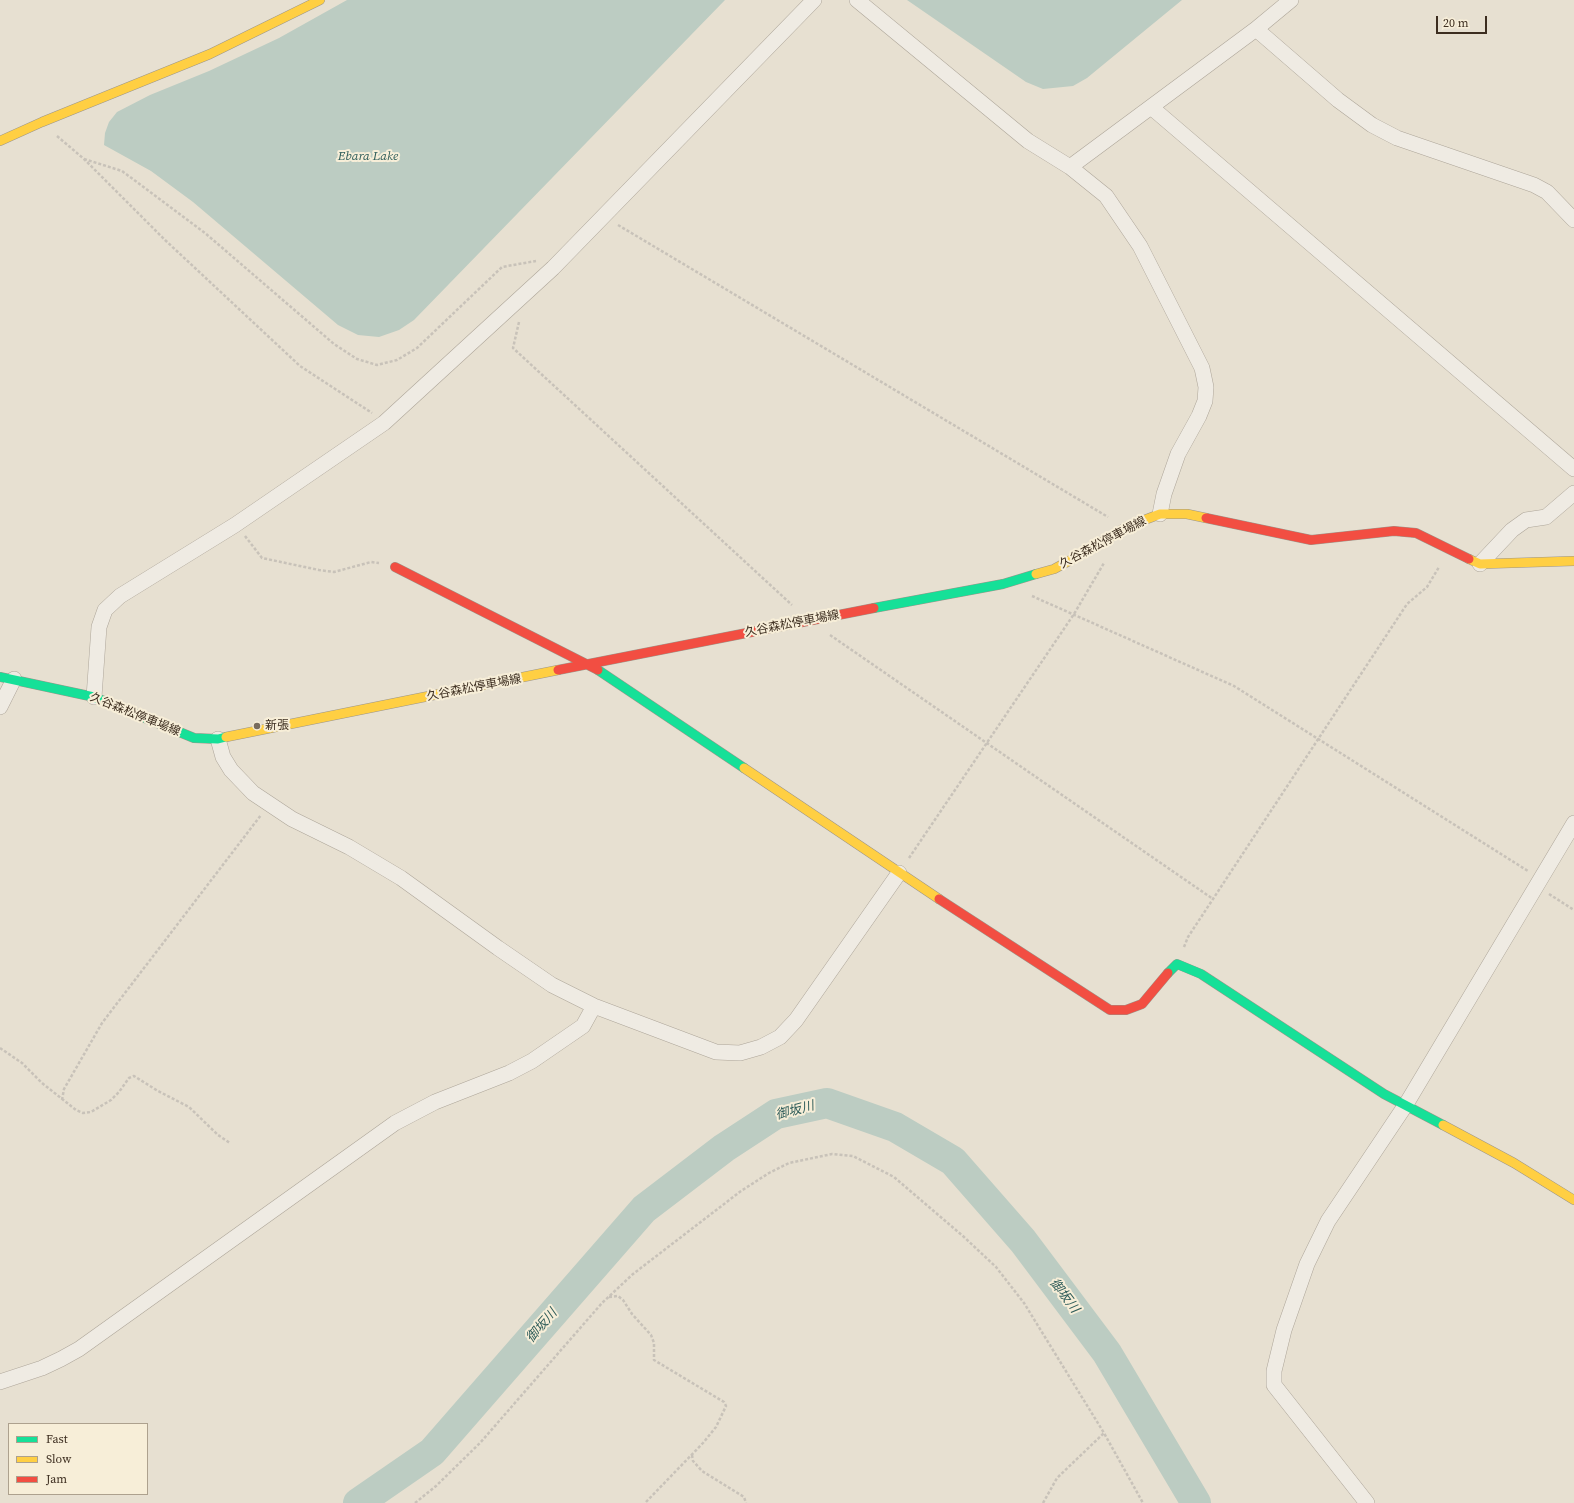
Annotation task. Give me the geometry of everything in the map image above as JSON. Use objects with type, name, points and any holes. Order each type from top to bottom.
[{"type":"street","points":[[0,141],[42,122],[210,54],[308,4],[320,0]]},
{"type":"street","points":[[94,697],[99,627],[105,610],[120,596],[235,525],[384,423],[553,268],[814,0]]},
{"type":"street","points":[[856,0],[1028,141],[1070,167],[1106,196],[1140,246],[1202,368],[1206,387],[1204,401],[1199,416],[1178,454],[1164,494],[1160,514]]},
{"type":"street","points":[[1070,167],[1256,28],[1291,0]]},
{"type":"street","points":[[1256,28],[1338,100],[1372,125],[1398,138],[1534,185],[1547,192],[1574,220]]},
{"type":"street","points":[[1151,107],[1574,469]]},
{"type":"street","points":[[1480,564],[1512,530],[1526,520],[1546,517],[1574,493]]},
{"type":"street","name":"久谷森松停車場線","points":[[7,678],[94,697],[166,728],[194,738],[218,739],[808,620],[1003,584],[1054,569],[1093,548],[1126,527],[1160,514],[1188,514],[1256,530],[1311,540],[1394,531],[1416,533],[1449,551],[1480,564],[1494,565],[1574,561]]},
{"type":"street","points":[[395,567],[591,664],[899,873],[1110,1010],[1126,1010],[1142,1004],[1163,978],[1177,964],[1201,974],[1405,1106],[1514,1163],[1574,1200]]},
{"type":"street","points":[[0,707],[7,678]]},
{"type":"street","points":[[218,739],[223,757],[231,770],[253,793],[292,819],[349,847],[401,878],[552,985],[594,1006],[716,1052],[740,1054],[761,1047],[780,1037],[796,1020],[899,873]]},
{"type":"street","points":[[1367,1503],[1327,1451],[1282,1398],[1274,1385],[1274,1370],[1284,1330],[1307,1264],[1328,1221],[1405,1106],[1574,823]]},
{"type":"street","points":[[0,1382],[42,1368],[78,1349],[394,1123],[435,1102],[509,1073],[532,1061],[583,1026],[594,1006]]},
{"type":"path","points":[[42,122],[84,160],[165,240],[300,366],[327,385],[369,410],[384,423]]},
{"type":"path","points":[[84,160],[122,171],[206,233],[334,344],[357,359],[377,365],[397,360],[417,348],[502,267],[543,260],[553,268]]},
{"type":"path","points":[[612,225],[620,225],[1126,527]]},
{"type":"path","points":[[235,525],[262,558],[334,572],[371,562],[395,567]]},
{"type":"path","points":[[1177,964],[1188,937],[1407,604],[1427,587],[1449,551]]},
{"type":"path","points":[[899,873],[1074,614],[1106,561]]},
{"type":"path","points":[[1003,584],[1074,614],[1234,686],[1538,883],[1574,910]]},
{"type":"path","points":[[62,1100],[64,1089],[102,1023],[270,804]]},
{"type":"path","points":[[0,1048],[22,1063],[62,1100],[83,1113],[91,1112],[111,1100],[129,1078],[134,1076],[158,1091],[189,1107],[218,1135],[230,1143]]},
{"type":"path","points":[[415,1503],[436,1486],[480,1442],[609,1297],[633,1274],[741,1191],[769,1172],[789,1163],[832,1154],[853,1156],[872,1164],[894,1177],[964,1237],[996,1267],[1024,1303],[1104,1433],[1143,1503]]},
{"type":"path","points":[[609,1297],[618,1296],[623,1300],[632,1314],[651,1335],[654,1343],[654,1360],[724,1402],[726,1406],[716,1427],[692,1455],[645,1503]]},
{"type":"path","points":[[1043,1503],[1057,1478],[1104,1433]]},
{"type":"path","points":[[692,1455],[693,1461],[702,1471],[744,1497],[746,1503]]},
{"type":"water","name":"Ebara Lake","points":[[347,0],[725,0],[414,320],[399,330],[379,337],[358,335],[338,325],[193,202],[151,171],[104,145],[105,133],[109,122],[117,112],[150,95],[209,71],[279,38]]},
{"type":"water","points":[[907,0],[1182,0],[1087,78],[1073,86],[1043,89],[1026,82]]},
{"type":"waterway","name":"御坂川","points":[[358,1503],[432,1452],[644,1209],[724,1148],[776,1114],[827,1103],[895,1127],[953,1161],[1023,1241],[1107,1353],[1196,1503]]},
{"type":"traffic: fast","points":[[874,608],[1003,584],[1036,574]]},
{"type":"traffic: fast","points":[[598,670],[744,768]]},
{"type":"traffic: fast","points":[[0,677],[94,697],[194,738],[218,739],[226,737]]},
{"type":"traffic: fast","points":[[1168,973],[1177,964],[1201,974],[1384,1094],[1443,1125]]},
{"type":"traffic: slow","points":[[0,141],[42,122],[210,54],[320,0]]},
{"type":"traffic: slow","points":[[1036,574],[1054,569],[1093,548],[1126,527],[1160,514],[1187,514],[1206,518]]},
{"type":"traffic: slow","points":[[1469,559],[1480,564],[1574,561]]},
{"type":"traffic: slow","points":[[226,737],[558,670]]},
{"type":"traffic: slow","points":[[744,768],[939,899]]},
{"type":"traffic: slow","points":[[1443,1125],[1514,1163],[1574,1200]]},
{"type":"traffic: jam","points":[[1206,518],[1311,540],[1394,531],[1416,533],[1469,559]]},
{"type":"traffic: jam","points":[[395,567],[598,670]]},
{"type":"traffic: jam","points":[[558,670],[874,608]]},
{"type":"traffic: jam","points":[[939,899],[1110,1010],[1126,1010],[1142,1004],[1168,973]]},
{"type":"place","name":"新張","points":[[257,726]]}]
